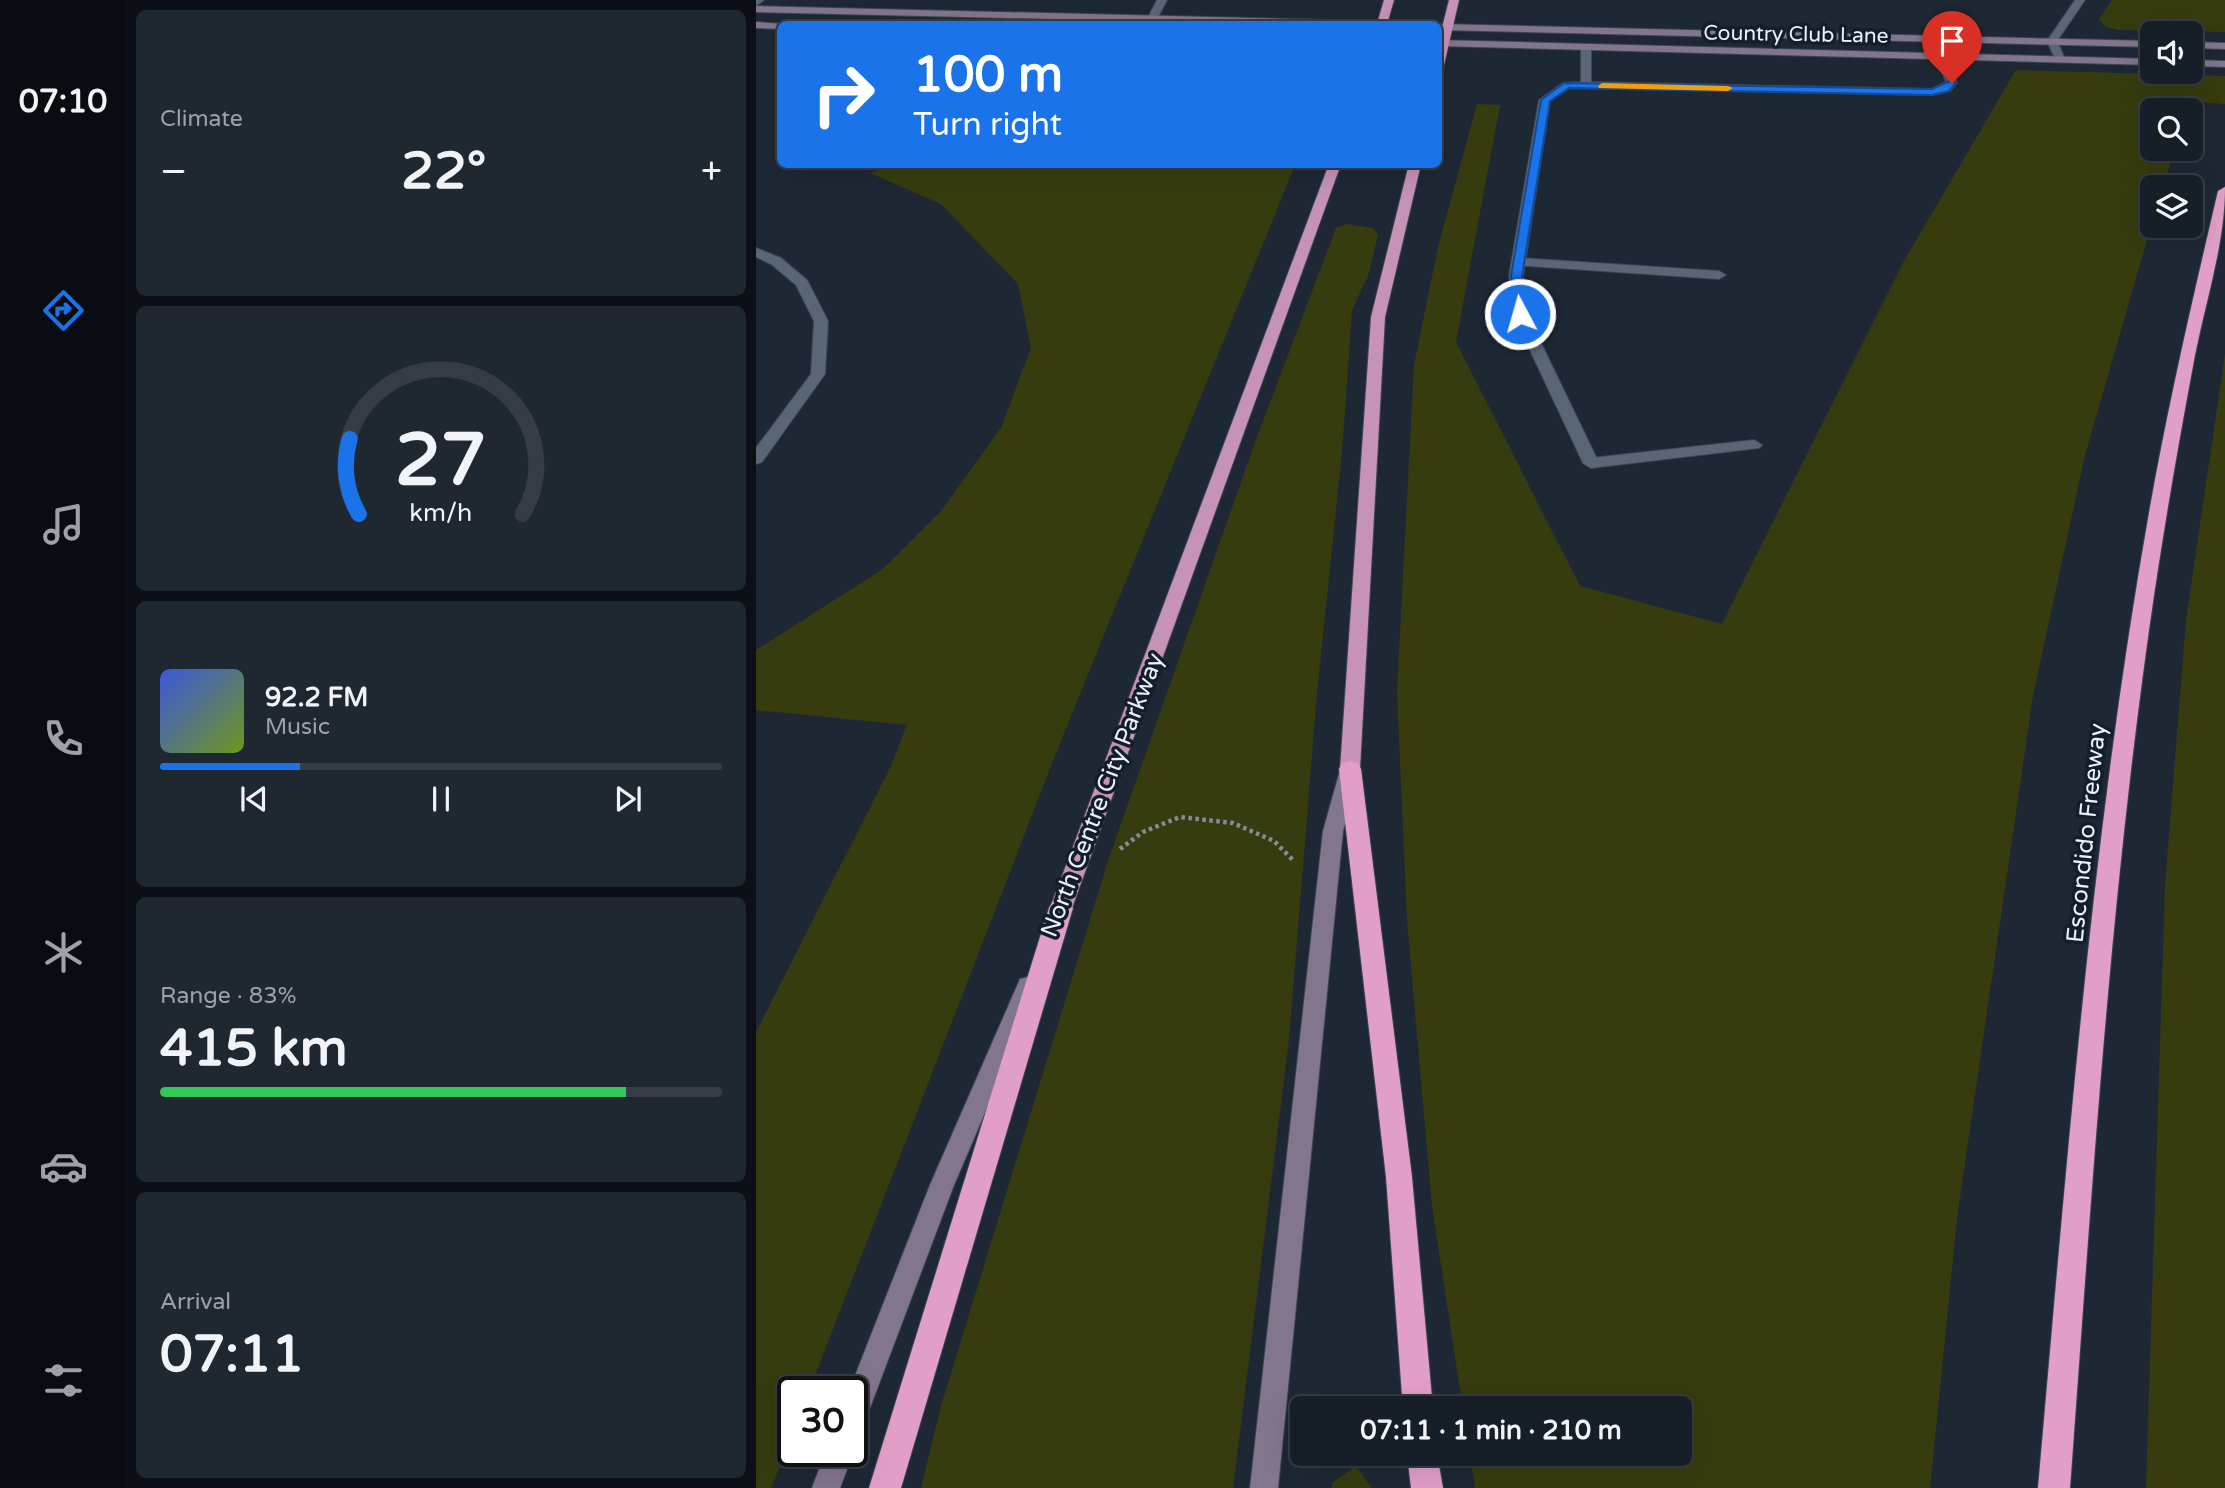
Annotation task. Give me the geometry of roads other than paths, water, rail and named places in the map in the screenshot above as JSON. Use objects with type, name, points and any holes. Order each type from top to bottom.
[{"type":"highway","points":[[1383,21],[1389,0]]},
{"type":"highway","points":[[1443,27],[1454,0]]},
{"type":"highway","name":"North Centre City Parkway","points":[[1061,908],[1334,168]]},
{"type":"highway","points":[[1414,168],[1378,317],[1350,769],[1399,1177],[1417,1396]]},
{"type":"highway","name":"Escondido Freeway","points":[[2054,1488],[2094,995],[2129,690],[2169,455],[2225,191]]},
{"type":"highway","points":[[885,1488],[1061,908]]},
{"type":"highway","points":[[1424,1466],[1427,1488]]},
{"type":"main road","points":[[756,9],[1239,21]]},
{"type":"main road","points":[[756,25],[777,26]]},
{"type":"main road","name":"Country Club Lane","points":[[1443,27],[2140,44]]},
{"type":"main road","name":"Country Club Lane","points":[[1442,43],[2140,62]]},
{"type":"main road","points":[[2203,45],[2225,46]]},
{"type":"main road","points":[[2203,63],[2225,64]]},
{"type":"main road","points":[[1264,1488],[1334,831],[1350,769]]},
{"type":"main road","name":"North Centre City Parkway","points":[[868,1377],[942,1185],[1061,908]]},
{"type":"main road","points":[[825,1488],[834,1467]]},
{"type":"street","points":[[1152,19],[1162,0]]},
{"type":"street","points":[[2060,59],[2052,41],[2080,0]]},
{"type":"street","points":[[1586,47],[1586,86]]},
{"type":"street","points":[[1754,445],[1591,463],[1520,314],[1516,276],[1545,100],[1567,85],[1932,92],[1946,89],[1952,83],[1940,56]]},
{"type":"street","points":[[756,252],[776,261],[802,283],[821,321],[818,374],[756,459]]},
{"type":"street","points":[[1519,262],[1718,275]]}]
